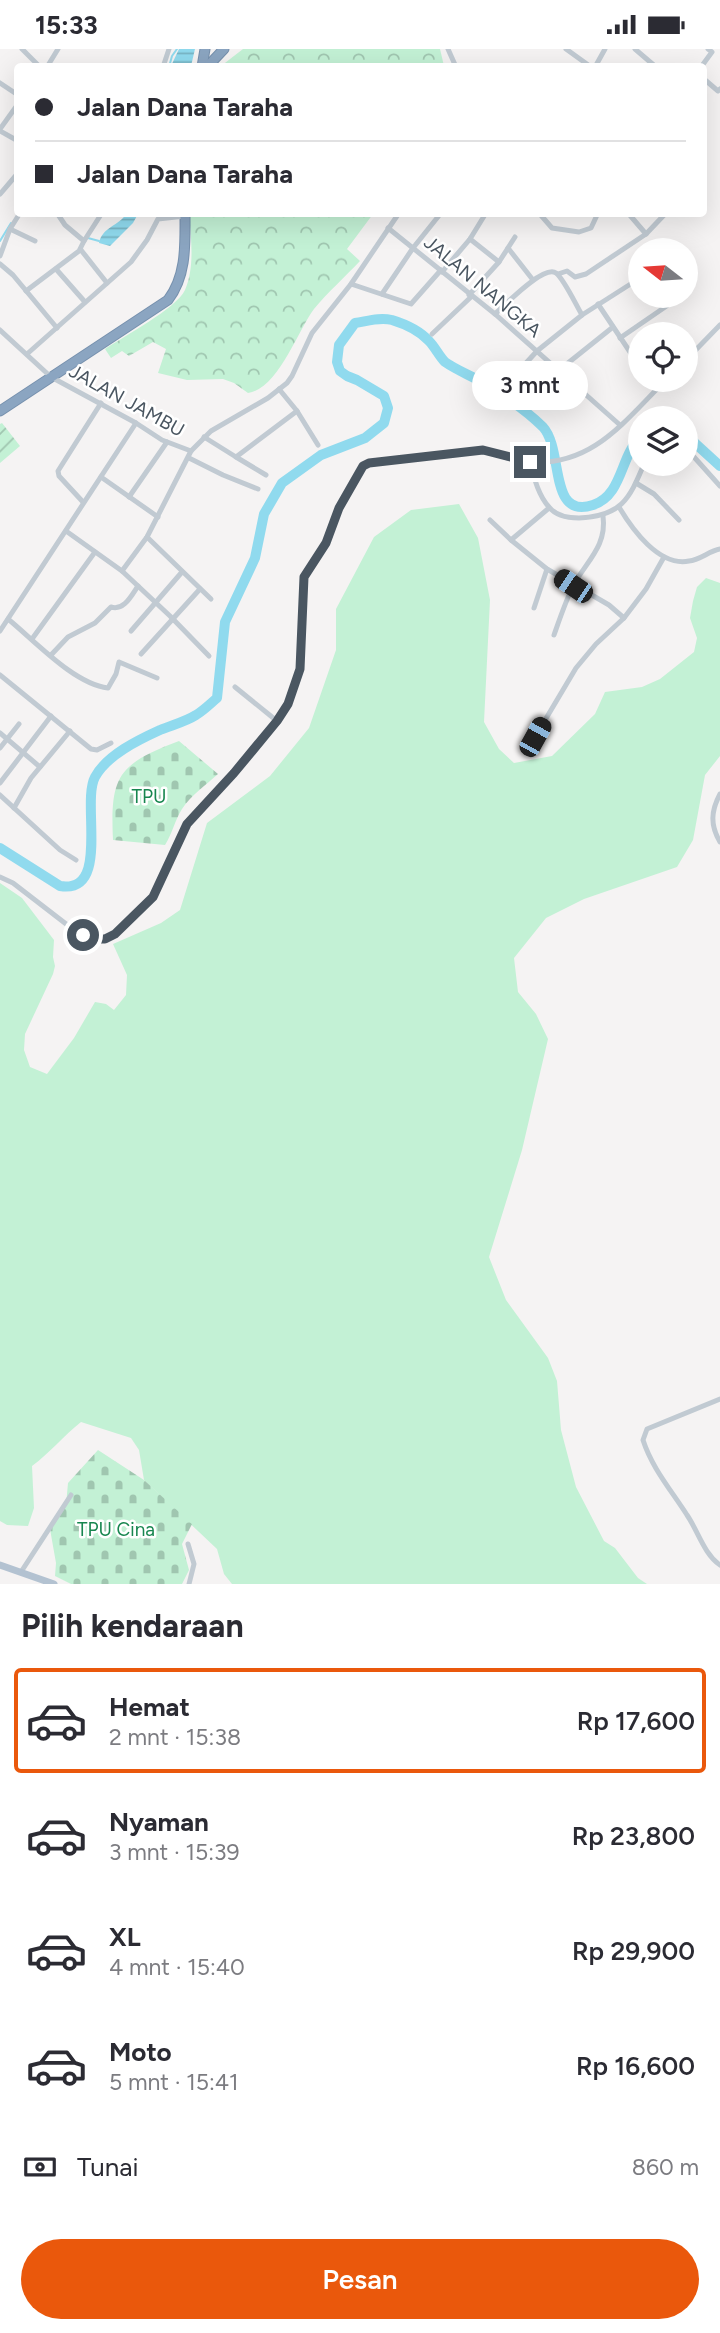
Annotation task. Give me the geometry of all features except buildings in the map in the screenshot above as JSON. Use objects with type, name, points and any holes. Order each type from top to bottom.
[{"type":"highway","points":[[209,63],[224,49]]},
{"type":"highway","points":[[0,411],[168,300],[177,287],[182,270],[185,217]]},
{"type":"main road","points":[[0,1565],[54,1584]]},
{"type":"street","points":[[22,49],[36,63]]},
{"type":"street","points":[[566,49],[587,63]]},
{"type":"street","points":[[635,49],[651,63]]},
{"type":"street","points":[[704,63],[712,52],[708,49]]},
{"type":"street","points":[[0,130],[14,110]]},
{"type":"street","points":[[0,194],[14,178]]},
{"type":"street","points":[[0,256],[18,217]]},
{"type":"street","points":[[60,217],[84,241]]},
{"type":"street","points":[[26,291],[81,250],[100,217]]},
{"type":"street","points":[[27,354],[137,255],[158,219],[163,217]]},
{"type":"street","points":[[318,445],[297,411],[279,389],[292,376],[312,333],[351,284],[396,217]]},
{"type":"street","points":[[382,294],[438,217]]},
{"type":"street","points":[[351,284],[411,304],[470,239],[484,217]]},
{"type":"street","points":[[542,217],[552,228],[579,232],[591,228],[596,217]]},
{"type":"street","points":[[631,217],[646,234]]},
{"type":"street","points":[[495,314],[533,280],[550,271],[558,274],[567,271],[575,277],[586,274],[646,234],[662,217]]},
{"type":"street","name":"JALAN NANGKA","points":[[388,228],[495,314],[620,425]]},
{"type":"street","points":[[10,229],[35,241]]},
{"type":"street","points":[[432,334],[499,263],[514,237]]},
{"type":"street","points":[[470,239],[499,263]]},
{"type":"street","points":[[508,249],[533,280]]},
{"type":"street","points":[[81,250],[107,283]]},
{"type":"street","points":[[0,264],[57,328]]},
{"type":"street","points":[[56,269],[85,302]]},
{"type":"street","points":[[558,274],[582,315]]},
{"type":"street","points":[[516,375],[537,351],[582,315],[628,286]]},
{"type":"street","points":[[598,305],[628,349]]},
{"type":"street","points":[[621,338],[664,308]]},
{"type":"street","points":[[698,348],[720,325]]},
{"type":"street","points":[[533,407],[558,371],[614,327]]},
{"type":"street","name":"JALAN JAMBU","points":[[0,330],[51,377],[190,454],[204,437],[220,425],[256,406],[279,389]]},
{"type":"street","points":[[0,877],[13,883],[44,909],[83,935],[93,939],[105,939],[115,934],[153,897],[187,824],[234,773],[288,704],[300,669],[304,577],[326,543],[343,500],[363,466],[369,463],[483,450],[530,462],[566,458],[594,448],[654,392]]},
{"type":"street","points":[[83,502],[59,476],[58,471],[101,403]]},
{"type":"street","points":[[236,457],[297,411]]},
{"type":"street","points":[[0,631],[136,423]]},
{"type":"street","points":[[204,437],[266,475]]},
{"type":"street","points":[[129,497],[167,442]]},
{"type":"street","points":[[122,571],[147,537],[190,454],[223,475],[258,489]]},
{"type":"street","points":[[530,462],[535,482],[549,508],[563,516],[575,518],[603,516],[619,507],[639,476]]},
{"type":"street","points":[[698,462],[720,487]]},
{"type":"street","points":[[101,477],[158,517]]},
{"type":"street","points":[[636,483],[654,494],[679,520]]},
{"type":"street","points":[[619,507],[632,528],[664,557],[690,561],[720,549]]},
{"type":"street","points":[[511,540],[549,508]]},
{"type":"street","points":[[554,635],[573,586],[601,542],[605,530],[603,516]]},
{"type":"street","points":[[490,520],[547,569],[609,605],[624,618]]},
{"type":"street","points":[[66,531],[122,571],[209,656]]},
{"type":"street","points":[[147,537],[211,599]]},
{"type":"street","points":[[32,639],[95,552]]},
{"type":"street","points":[[535,737],[576,667],[624,618],[641,596],[664,557]]},
{"type":"street","points":[[534,608],[547,569]]},
{"type":"street","points":[[131,631],[182,572]]},
{"type":"street","points":[[51,655],[68,637],[95,623],[111,607],[117,609],[122,606],[138,586]]},
{"type":"street","points":[[141,654],[200,589]]},
{"type":"street","points":[[8,619],[84,681],[108,688],[119,662],[157,677]]},
{"type":"street","points":[[0,675],[94,750],[111,743]]},
{"type":"street","points":[[235,687],[277,721]]},
{"type":"street","points":[[0,783],[51,716]]},
{"type":"street","points":[[0,748],[19,724]]},
{"type":"street","points":[[14,808],[40,767],[70,731]]},
{"type":"street","points":[[0,733],[40,767]]},
{"type":"street","points":[[720,794],[712,815],[713,828],[720,842]]},
{"type":"street","points":[[0,795],[60,850],[76,860]]},
{"type":"street","points":[[720,1399],[647,1429],[643,1440],[656,1469],[686,1513],[706,1550],[720,1565]]},
{"type":"street","points":[[21,1572],[71,1495]]},
{"type":"street","points":[[188,1544],[194,1564],[189,1584]]},
{"type":"green space","points":[[243,49],[440,49],[443,63],[225,63]]},
{"type":"green space","points":[[189,217],[371,217],[347,249],[360,261],[314,309],[269,381],[248,393],[223,379],[187,380],[158,373],[166,349],[153,342],[129,356],[122,351],[111,358],[105,349],[161,313],[180,297],[188,281],[191,243]]},
{"type":"green space","points":[[2,423],[20,446],[0,463],[0,424]]},
{"type":"green space","points":[[459,504],[478,538],[490,600],[484,722],[499,749],[514,763],[552,756],[595,714],[605,692],[642,687],[660,679],[694,652],[697,638],[690,618],[697,587],[706,578],[720,583],[720,756],[705,775],[693,840],[677,867],[584,899],[546,918],[514,958],[518,992],[536,1014],[548,1039],[522,1150],[489,1257],[506,1300],[548,1358],[557,1381],[561,1430],[576,1487],[604,1541],[615,1548],[638,1578],[647,1584],[232,1584],[224,1574],[217,1549],[144,1480],[139,1450],[131,1438],[81,1422],[32,1466],[34,1508],[28,1526],[7,1525],[0,1521],[0,883],[22,898],[54,940],[53,974],[25,1034],[24,1050],[30,1067],[47,1074],[74,1038],[95,1002],[106,1004],[114,1010],[126,995],[127,975],[113,944],[161,923],[180,910],[207,823],[270,776],[309,728],[336,650],[336,609],[374,537],[411,510]]},
{"type":"green space","name":"TPU","points":[[179,741],[218,774],[186,804],[165,845],[113,840],[113,801],[122,775],[143,757]]},
{"type":"green space","name":"TPU Cina","points":[[98,1450],[144,1480],[192,1524],[182,1544],[189,1570],[182,1584],[71,1584],[55,1576],[56,1563],[50,1529],[66,1505],[68,1483]]},
{"type":"water","points":[[179,49],[195,49],[192,63],[172,63]]},
{"type":"water","points":[[123,217],[136,217],[110,246],[99,243],[104,233]]},
{"type":"waterway","points":[[170,63],[177,49]]},
{"type":"waterway","points":[[0,241],[11,223]]},
{"type":"waterway","points":[[88,238],[99,241]]},
{"type":"waterway","points":[[0,848],[60,886],[76,885],[85,876],[90,862],[92,789],[100,769],[124,749],[192,717],[217,698],[225,622],[255,558],[264,514],[282,483],[321,455],[365,438],[384,423],[388,408],[384,396],[340,371],[337,362],[339,345],[355,323],[387,319],[412,328],[429,341],[445,362],[495,390],[529,414],[543,427],[549,438],[563,493],[569,502],[579,507],[593,505],[610,493],[628,455]]},
{"type":"waterway","points":[[698,446],[720,466]]},
{"type":"route","points":[[83,935],[93,939],[105,939],[115,934],[153,897],[187,824],[234,773],[288,704],[300,669],[304,577],[326,543],[347,491],[363,466],[369,463],[483,450],[530,462]]}]
